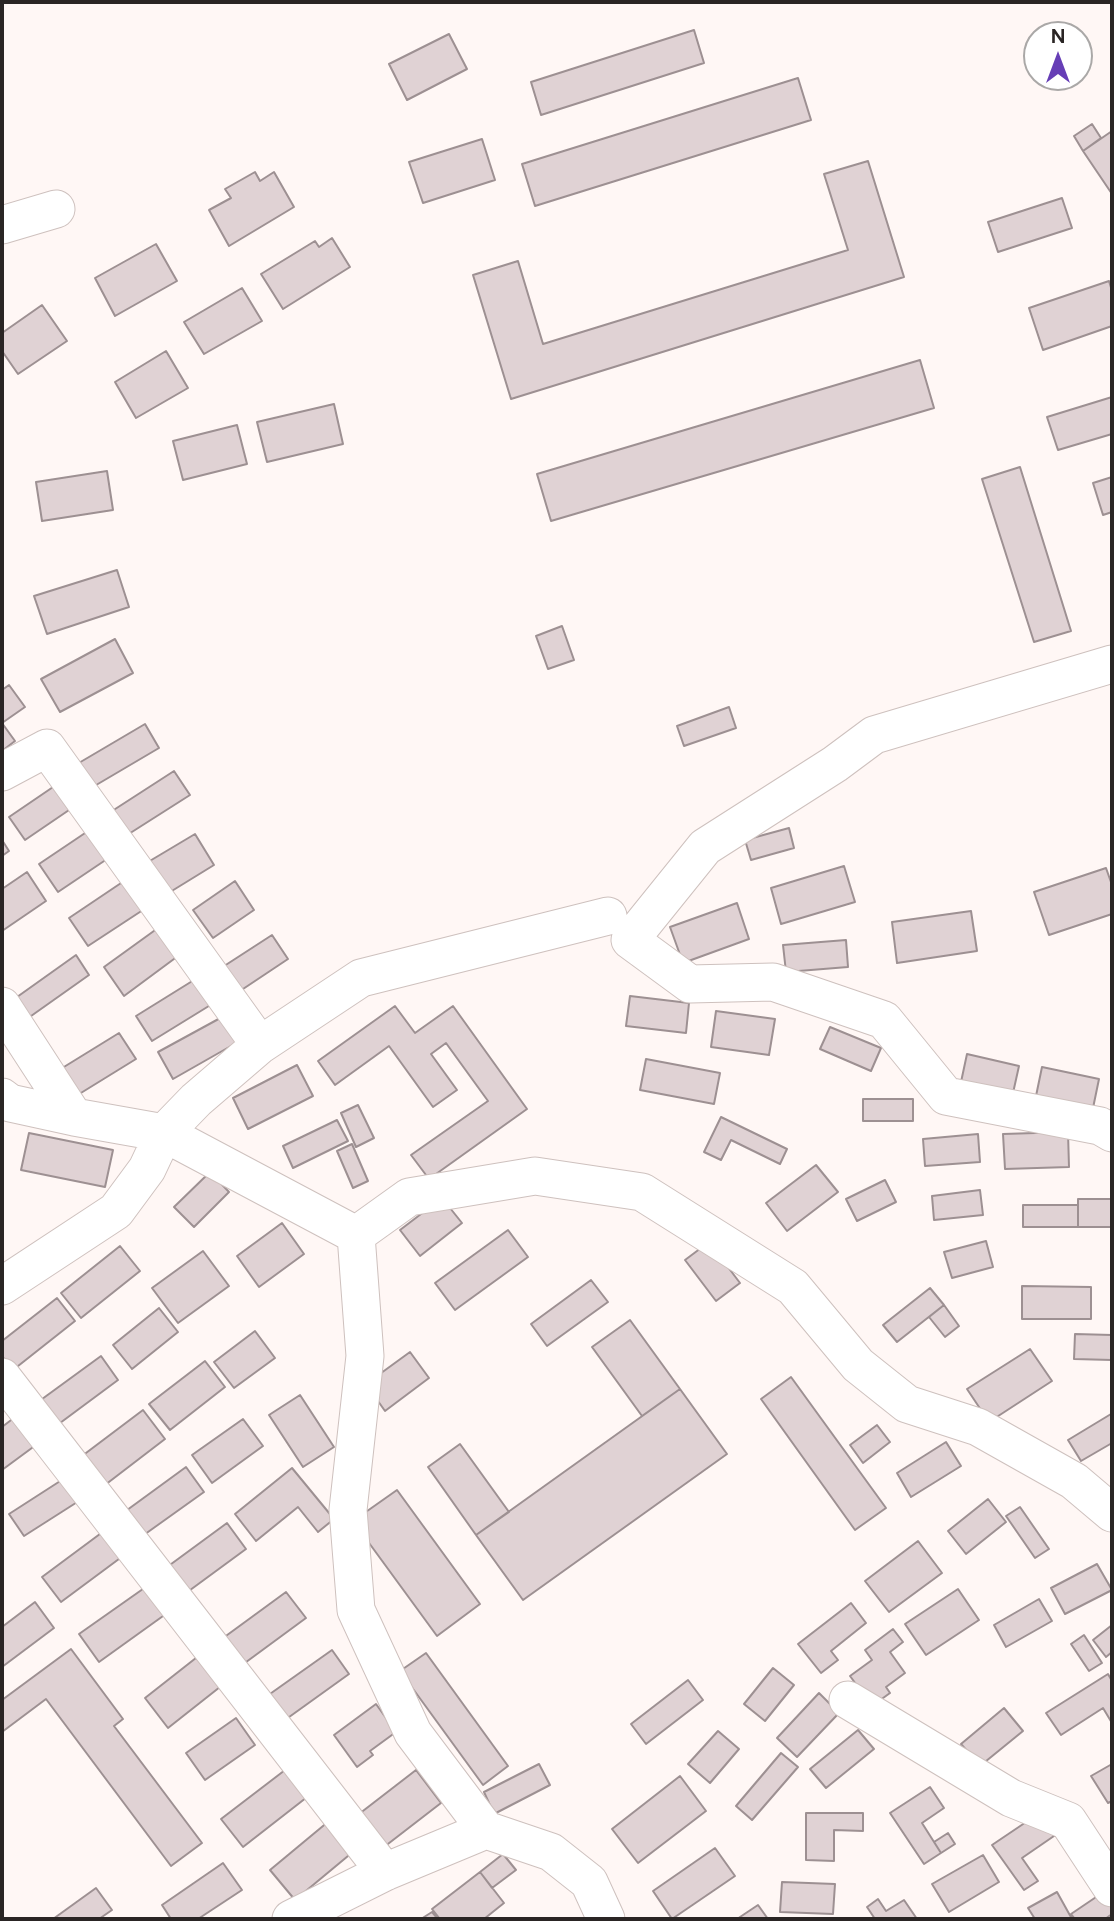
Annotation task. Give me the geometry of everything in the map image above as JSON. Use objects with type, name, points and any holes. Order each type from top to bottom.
[{"type":"street","points":[[2,225],[56,209]]},
{"type":"street","points":[[1112,664],[874,734],[835,764],[705,847],[630,940],[690,984],[773,982],[884,1020],[946,1096],[1100,1126],[1112,1133]]},
{"type":"street","points":[[2,772],[47,748],[260,1045]]},
{"type":"street","points":[[2,1286],[116,1211],[147,1169],[164,1133],[196,1100],[260,1045],[361,978],[608,916]]},
{"type":"street","points":[[2,1006],[74,1117]]},
{"type":"street","points":[[2,1097],[10,1103],[164,1133],[356,1235]]},
{"type":"street","points":[[356,1235],[409,1197],[536,1176],[642,1192],[793,1287],[858,1365],[907,1404],[978,1427],[1074,1481],[1112,1513]]},
{"type":"street","points":[[356,1235],[365,1356],[348,1510],[356,1610],[413,1733],[486,1830],[551,1852],[589,1882],[606,1919]]},
{"type":"street","points":[[2,1377],[385,1872]]},
{"type":"street","points":[[848,1700],[1010,1798],[1068,1821],[1112,1888]]},
{"type":"street","points":[[291,1919],[385,1872],[486,1830]]},
{"type":"building","points":[[694,30],[704,63],[541,115],[531,82]]},
{"type":"building","points":[[449,34],[467,69],[407,100],[389,64]]},
{"type":"building","points":[[798,78],[811,120],[535,206],[522,164]]},
{"type":"building","points":[[1092,124],[1101,138],[1083,151],[1074,136]]},
{"type":"building","points":[[1112,131],[1112,194],[1083,151]]},
{"type":"building","points":[[482,139],[495,180],[423,203],[409,162]]},
{"type":"building","points":[[868,161],[904,277],[511,399],[473,275],[518,261],[543,344],[848,250],[824,174]]},
{"type":"building","points":[[255,172],[260,181],[274,172],[294,207],[229,246],[209,210],[231,198],[225,189]]},
{"type":"building","points":[[1062,198],[1072,228],[998,252],[988,222]]},
{"type":"building","points":[[332,238],[350,267],[283,309],[261,274],[315,241],[319,247]]},
{"type":"building","points":[[156,244],[177,281],[115,316],[95,278]]},
{"type":"building","points":[[1109,281],[1112,291],[1112,326],[1043,350],[1029,308]]},
{"type":"building","points":[[242,288],[262,321],[204,354],[184,322]]},
{"type":"building","points":[[42,305],[67,341],[18,374],[2,351],[2,333]]},
{"type":"building","points":[[166,351],[188,388],[136,418],[115,382]]},
{"type":"building","points":[[920,360],[934,408],[551,521],[537,474]]},
{"type":"building","points":[[1112,397],[1112,434],[1058,450],[1047,417]]},
{"type":"building","points":[[334,404],[343,444],[267,462],[257,422]]},
{"type":"building","points":[[237,425],[247,464],[183,480],[173,441]]},
{"type":"building","points":[[1020,467],[1071,631],[1034,642],[982,479]]},
{"type":"building","points":[[107,471],[113,510],[42,521],[36,482]]},
{"type":"building","points":[[1112,477],[1112,512],[1103,515],[1093,483]]},
{"type":"building","points":[[117,570],[129,607],[47,634],[34,596]]},
{"type":"building","points":[[562,626],[574,660],[548,669],[536,636]]},
{"type":"building","points":[[115,639],[133,673],[60,712],[41,679]]},
{"type":"building","points":[[9,685],[25,707],[2,723],[2,690]]},
{"type":"building","points":[[729,707],[736,728],[684,746],[677,726]]},
{"type":"building","points":[[2,723],[15,741],[2,751]]},
{"type":"building","points":[[145,724],[159,748],[86,791],[72,767]]},
{"type":"building","points":[[174,771],[190,795],[124,837],[109,813]]},
{"type":"building","points":[[56,785],[72,808],[25,840],[9,817]]},
{"type":"building","points":[[97,825],[116,853],[58,892],[39,864]]},
{"type":"building","points":[[789,828],[794,848],[751,860],[745,840]]},
{"type":"building","points":[[195,834],[214,865],[162,897],[143,865]]},
{"type":"building","points":[[2,840],[9,851],[2,856]]},
{"type":"building","points":[[844,866],[855,902],[781,924],[771,888]]},
{"type":"building","points":[[1106,868],[1112,885],[1112,914],[1049,935],[1034,892]]},
{"type":"building","points":[[27,872],[46,901],[2,931],[2,889]]},
{"type":"building","points":[[130,877],[149,906],[88,946],[69,918]]},
{"type":"building","points":[[235,881],[254,910],[213,938],[193,910]]},
{"type":"building","points":[[737,903],[749,939],[683,963],[670,927]]},
{"type":"building","points":[[971,911],[977,951],[897,963],[892,922]]},
{"type":"building","points":[[158,928],[178,956],[124,996],[104,967]]},
{"type":"building","points":[[272,935],[288,959],[234,995],[218,970]]},
{"type":"building","points":[[846,940],[848,967],[786,972],[783,945]]},
{"type":"building","points":[[76,955],[89,975],[24,1021],[10,1002]]},
{"type":"building","points":[[202,975],[217,1001],[152,1041],[136,1016]]},
{"type":"building","points":[[630,996],[689,1003],[686,1033],[626,1026]]},
{"type":"building","points":[[395,1006],[415,1033],[453,1006],[527,1109],[429,1179],[411,1155],[488,1101],[446,1043],[431,1054],[457,1090],[433,1107],[389,1046],[335,1085],[318,1061]]},
{"type":"building","points":[[716,1011],[775,1019],[769,1055],[711,1047]]},
{"type":"building","points":[[224,1016],[238,1042],[173,1079],[158,1052]]},
{"type":"building","points":[[830,1027],[881,1048],[871,1071],[820,1049]]},
{"type":"building","points":[[119,1033],[136,1059],[76,1096],[59,1070]]},
{"type":"building","points":[[967,1054],[1019,1066],[1013,1093],[961,1082]]},
{"type":"building","points":[[646,1059],[720,1073],[714,1104],[640,1090]]},
{"type":"building","points":[[297,1065],[313,1096],[248,1129],[233,1098]]},
{"type":"building","points":[[1042,1067],[1099,1079],[1093,1108],[1036,1096]]},
{"type":"building","points":[[863,1099],[913,1099],[913,1121],[863,1121]]},
{"type":"building","points":[[358,1105],[374,1138],[356,1147],[341,1113]]},
{"type":"building","points":[[721,1117],[787,1149],[780,1164],[731,1140],[721,1160],[704,1152]]},
{"type":"building","points":[[337,1120],[348,1141],[293,1168],[283,1146]]},
{"type":"building","points":[[1068,1132],[1069,1167],[1005,1169],[1003,1134]]},
{"type":"building","points":[[29,1133],[113,1150],[105,1187],[21,1170]]},
{"type":"building","points":[[978,1134],[980,1162],[925,1166],[923,1139]]},
{"type":"building","points":[[352,1144],[368,1181],[353,1188],[337,1151]]},
{"type":"building","points":[[816,1165],[838,1192],[787,1231],[766,1203]]},
{"type":"building","points":[[210,1172],[229,1192],[194,1227],[174,1207]]},
{"type":"building","points":[[885,1180],[896,1202],[857,1221],[846,1199]]},
{"type":"building","points":[[980,1190],[983,1215],[934,1220],[932,1196]]},
{"type":"building","points":[[442,1198],[462,1223],[420,1256],[400,1230]]},
{"type":"building","points":[[1078,1199],[1112,1199],[1112,1227],[1078,1227]]},
{"type":"building","points":[[1023,1205],[1078,1205],[1078,1227],[1023,1227]]},
{"type":"building","points":[[282,1223],[304,1254],[259,1287],[237,1256]]},
{"type":"building","points":[[508,1230],[528,1257],[455,1310],[435,1283]]},
{"type":"building","points":[[986,1241],[993,1267],[952,1278],[944,1252]]},
{"type":"building","points":[[709,1242],[740,1283],[716,1301],[685,1260]]},
{"type":"building","points":[[120,1246],[140,1271],[81,1318],[61,1293]]},
{"type":"building","points":[[203,1251],[229,1286],[178,1323],[152,1288]]},
{"type":"building","points":[[591,1280],[608,1302],[547,1346],[531,1324]]},
{"type":"building","points":[[1022,1286],[1091,1287],[1091,1319],[1022,1319]]},
{"type":"building","points":[[930,1288],[944,1305],[897,1342],[883,1325]]},
{"type":"building","points":[[57,1298],[75,1321],[13,1370],[2,1356],[2,1341]]},
{"type":"building","points":[[944,1305],[959,1326],[945,1337],[929,1317]]},
{"type":"building","points":[[159,1308],[178,1332],[132,1369],[113,1345]]},
{"type":"building","points":[[630,1320],[680,1389],[642,1416],[592,1347]]},
{"type":"building","points":[[255,1331],[275,1358],[234,1388],[214,1362]]},
{"type":"building","points":[[1075,1334],[1112,1335],[1112,1360],[1074,1359]]},
{"type":"building","points":[[1030,1349],[1052,1381],[989,1422],[967,1389]]},
{"type":"building","points":[[410,1352],[429,1378],[385,1411],[366,1384]]},
{"type":"building","points":[[101,1356],[118,1380],[56,1426],[38,1402]]},
{"type":"building","points":[[205,1361],[225,1387],[170,1430],[149,1404]]},
{"type":"building","points":[[791,1377],[886,1508],[855,1530],[761,1399]]},
{"type":"building","points":[[680,1389],[727,1454],[523,1600],[476,1535]]},
{"type":"building","points":[[300,1395],[334,1447],[303,1467],[269,1415]]},
{"type":"building","points":[[143,1410],[165,1439],[105,1485],[82,1456]]},
{"type":"building","points":[[19,1414],[40,1442],[2,1470],[2,1427]]},
{"type":"building","points":[[1111,1414],[1112,1443],[1081,1461],[1068,1440]]},
{"type":"building","points":[[243,1419],[263,1446],[212,1483],[192,1455]]},
{"type":"building","points":[[877,1425],[890,1442],[863,1463],[850,1445]]},
{"type":"building","points":[[946,1442],[961,1466],[911,1497],[897,1473]]},
{"type":"building","points":[[460,1444],[509,1512],[476,1535],[428,1467]]},
{"type":"building","points":[[186,1467],[204,1492],[141,1537],[123,1513]]},
{"type":"building","points":[[292,1468],[334,1519],[318,1532],[298,1507],[256,1541],[235,1514]]},
{"type":"building","points":[[68,1476],[82,1499],[24,1536],[9,1514]]},
{"type":"building","points":[[397,1490],[480,1604],[437,1636],[353,1521]]},
{"type":"building","points":[[988,1499],[1006,1522],[966,1554],[948,1531]]},
{"type":"building","points":[[1020,1507],[1049,1549],[1035,1558],[1006,1516]]},
{"type":"building","points":[[227,1523],[246,1549],[182,1596],[163,1570]]},
{"type":"building","points":[[108,1528],[127,1553],[61,1602],[42,1577]]},
{"type":"building","points":[[918,1541],[942,1573],[889,1612],[865,1581]]},
{"type":"building","points":[[1097,1564],[1112,1590],[1065,1614],[1051,1588]]},
{"type":"building","points":[[150,1584],[170,1611],[99,1662],[79,1634]]},
{"type":"building","points":[[958,1589],[979,1620],[926,1655],[905,1624]]},
{"type":"building","points":[[286,1592],[306,1618],[238,1668],[219,1641]]},
{"type":"building","points":[[1039,1599],[1052,1621],[1006,1647],[994,1625]]},
{"type":"building","points":[[35,1602],[54,1628],[2,1667],[2,1627]]},
{"type":"building","points":[[851,1603],[866,1623],[831,1651],[838,1660],[821,1673],[798,1644]]},
{"type":"building","points":[[1112,1625],[1112,1652],[1106,1657],[1093,1640]]},
{"type":"building","points":[[893,1629],[903,1642],[890,1652],[905,1673],[886,1687],[890,1693],[872,1706],[850,1676],[872,1660],[865,1650]]},
{"type":"building","points":[[1084,1635],[1102,1663],[1089,1671],[1071,1644]]},
{"type":"building","points":[[71,1649],[123,1719],[114,1726],[202,1843],[171,1866],[46,1699],[2,1732],[2,1700]]},
{"type":"building","points":[[332,1650],[349,1674],[278,1725],[260,1701]]},
{"type":"building","points":[[426,1653],[508,1766],[483,1785],[400,1671]]},
{"type":"building","points":[[201,1654],[225,1683],[168,1728],[145,1698]]},
{"type":"building","points":[[773,1668],[794,1685],[765,1721],[744,1704]]},
{"type":"building","points":[[1108,1674],[1112,1681],[1112,1723],[1103,1708],[1061,1735],[1046,1713]]},
{"type":"building","points":[[688,1680],[703,1700],[646,1744],[631,1724]]},
{"type":"building","points":[[819,1693],[839,1713],[797,1757],[777,1738]]},
{"type":"building","points":[[376,1704],[396,1732],[370,1751],[373,1755],[357,1767],[334,1735]]},
{"type":"building","points":[[1004,1708],[1023,1731],[980,1766],[961,1744]]},
{"type":"building","points":[[236,1718],[255,1745],[205,1780],[186,1753]]},
{"type":"building","points":[[858,1730],[874,1749],[826,1788],[810,1769]]},
{"type":"building","points":[[718,1731],[739,1749],[710,1783],[688,1764]]},
{"type":"building","points":[[781,1753],[798,1767],[752,1820],[736,1806]]},
{"type":"building","points":[[539,1764],[550,1785],[494,1814],[484,1792]]},
{"type":"building","points":[[1112,1764],[1112,1801],[1108,1803],[1091,1776]]},
{"type":"building","points":[[289,1767],[311,1794],[243,1847],[221,1819]]},
{"type":"building","points":[[416,1770],[441,1803],[384,1847],[359,1814]]},
{"type":"building","points":[[680,1776],[706,1811],[638,1863],[612,1829]]},
{"type":"building","points":[[930,1787],[944,1808],[922,1823],[941,1853],[924,1864],[890,1813]]},
{"type":"building","points":[[806,1813],[863,1813],[863,1831],[834,1830],[834,1861],[806,1860]]},
{"type":"building","points":[[1038,1814],[1054,1836],[1022,1858],[1038,1881],[1024,1890],[992,1845]]},
{"type":"building","points":[[329,1821],[354,1851],[295,1900],[270,1870]]},
{"type":"building","points":[[948,1833],[955,1844],[941,1853],[934,1842]]},
{"type":"building","points":[[715,1848],[735,1876],[672,1919],[653,1891]]},
{"type":"building","points":[[503,1854],[516,1870],[492,1888],[480,1872]]},
{"type":"building","points":[[983,1855],[999,1882],[949,1912],[932,1884]]},
{"type":"building","points":[[223,1863],[242,1890],[198,1919],[171,1919],[162,1905]]},
{"type":"building","points":[[480,1872],[504,1903],[484,1919],[440,1919],[432,1909]]},
{"type":"building","points":[[782,1882],[835,1884],[833,1914],[780,1912]]},
{"type":"building","points":[[96,1888],[112,1910],[99,1919],[53,1919]]},
{"type":"building","points":[[1105,1891],[1112,1902],[1112,1914],[1105,1919],[1075,1919],[1071,1914]]},
{"type":"building","points":[[1057,1892],[1072,1919],[1035,1919],[1028,1908]]},
{"type":"building","points":[[878,1899],[886,1911],[904,1900],[917,1919],[875,1919],[867,1907]]},
{"type":"building","points":[[758,1905],[768,1919],[737,1919]]},
{"type":"building","points":[[432,1912],[438,1919],[421,1919]]}]
